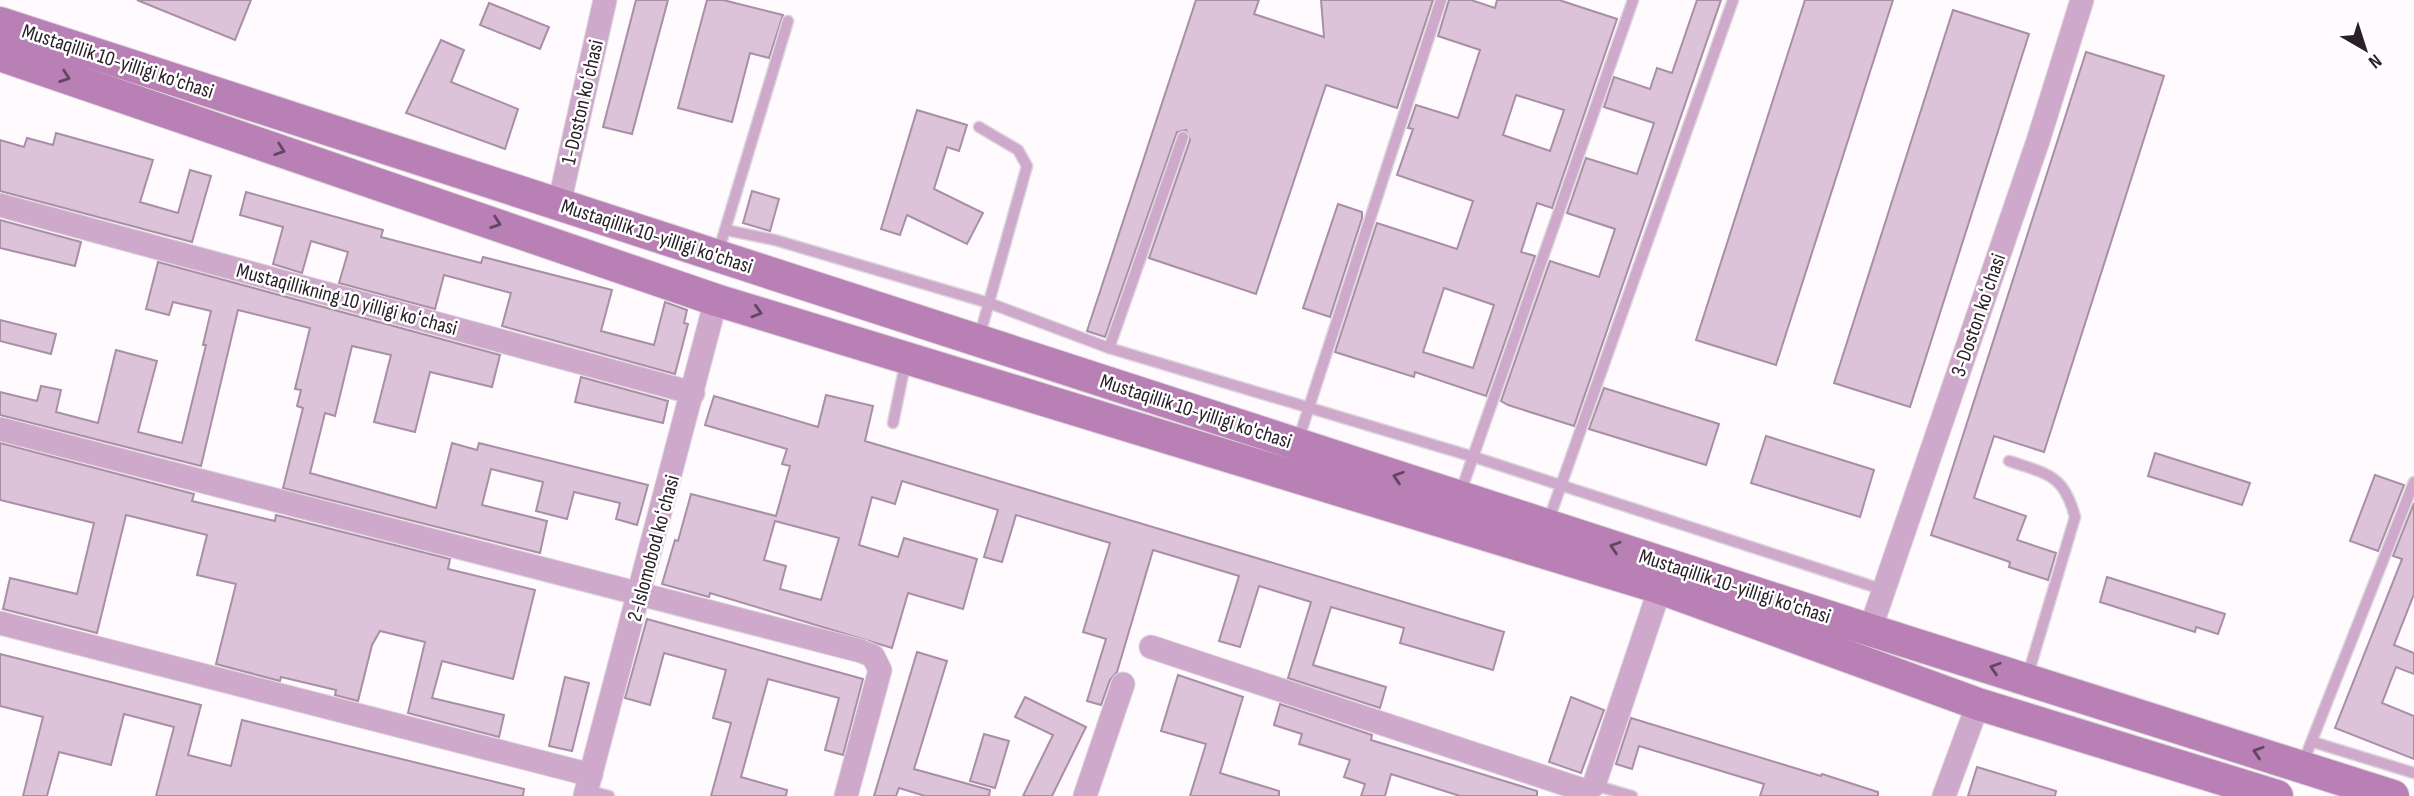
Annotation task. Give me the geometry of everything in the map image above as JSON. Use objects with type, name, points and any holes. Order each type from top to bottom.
[{"type":"main road","name":"Mustaqillik 10-yilligi ko'chasi","points":[[0,23],[559,204],[722,243],[978,341],[1870,630],[2027,678],[2307,754],[2393,796]]},
{"type":"main road","name":"Mustaqillik 10-yilligi ko'chasi","points":[[0,55],[716,300],[1660,589],[1978,704],[2277,796]]},
{"type":"street","name":"1-Doston koʻchasi","points":[[559,204],[605,0]]},
{"type":"street","name":"3-Doston koʻchasi","points":[[1870,630],[2038,141],[2082,0]]},
{"type":"street","name":"Mustaqillikning 10 yilligi koʻchasi","points":[[0,205],[693,393]]},
{"type":"street","name":"2-Islomobod koʻchasi","points":[[593,789],[716,300]]},
{"type":"street","points":[[0,429],[873,656],[880,670],[846,796]]},
{"type":"street","points":[[1151,647],[1579,789],[1591,790],[1660,589]]},
{"type":"street","points":[[0,623],[593,789]]},
{"type":"street","points":[[1085,796],[1122,684]]},
{"type":"street","points":[[1944,796],[1978,704]]},
{"type":"lane","points":[[1297,444],[1441,0]]},
{"type":"lane","points":[[1459,496],[1633,0]]},
{"type":"lane","points":[[1547,525],[1563,487],[1734,0]]},
{"type":"lane","points":[[788,21],[722,243],[775,240],[989,303],[1109,348],[1474,457],[1884,590]]},
{"type":"lane","points":[[978,341],[1027,166],[1018,150],[979,127]]},
{"type":"lane","points":[[1109,348],[1183,137]]},
{"type":"lane","points":[[893,423],[906,358]]},
{"type":"lane","points":[[2009,461],[2049,475],[2059,483],[2069,492],[2076,517],[2027,678]]},
{"type":"lane","points":[[2414,482],[2307,754],[2414,773]]},
{"type":"lane","points":[[1594,785],[1632,796]]},
{"type":"building","points":[[137,0],[251,0],[235,40]]},
{"type":"building","points":[[636,0],[668,0],[632,134],[603,127]]},
{"type":"building","points":[[707,0],[723,0],[783,15],[769,58],[750,53],[732,122],[678,108]]},
{"type":"building","points":[[1196,0],[1259,0],[1254,14],[1324,37],[1321,0],[1433,0],[1397,108],[1326,85],[1256,294],[1149,258],[1190,140],[1186,130],[1177,132],[1105,337],[1087,331]]},
{"type":"building","points":[[1449,0],[1471,0],[1495,8],[1497,0],[1559,0],[1617,19],[1552,208],[1537,203],[1521,252],[1535,256],[1486,396],[1415,372],[1414,377],[1335,352],[1377,223],[1457,249],[1473,201],[1397,175],[1413,129],[1408,128],[1416,105],[1458,118],[1480,50],[1438,36]],"holes":[[[1516,95],[1564,110],[1550,151],[1503,135]],[[1444,288],[1494,305],[1473,368],[1423,352]]]},
{"type":"building","points":[[1697,0],[1721,0],[1574,426],[1508,405],[1501,401],[1550,261],[1599,277],[1615,229],[1567,213],[1586,158],[1637,174],[1654,123],[1604,107],[1614,77],[1650,89],[1657,68],[1672,73]]},
{"type":"building","points":[[1805,0],[1893,0],[1776,365],[1696,340]]},
{"type":"building","points":[[489,3],[549,27],[540,49],[480,25]]},
{"type":"building","points":[[1953,10],[2029,34],[1910,407],[1834,383]]},
{"type":"building","points":[[441,40],[464,50],[451,82],[518,109],[505,149],[406,113]]},
{"type":"building","points":[[2086,52],[2164,76],[2044,452],[1994,436],[1974,498],[2026,516],[2017,540],[2056,553],[2048,580],[2009,567],[2010,562],[1931,535]]},
{"type":"building","points":[[917,110],[967,125],[959,151],[947,147],[934,189],[983,213],[967,244],[907,215],[900,235],[881,229]]},
{"type":"building","points":[[56,133],[153,160],[140,202],[178,213],[190,170],[211,176],[192,242],[0,191],[0,140],[24,147],[27,138],[53,145]]},
{"type":"building","points":[[752,191],[779,199],[770,231],[743,223]]},
{"type":"building","points":[[246,192],[383,230],[381,237],[481,263],[483,257],[612,290],[601,331],[654,345],[665,302],[687,310],[684,323],[688,324],[675,374],[502,326],[511,293],[444,275],[435,309],[339,283],[348,252],[311,241],[302,273],[273,264],[283,227],[240,215]]},
{"type":"building","points":[[1338,204],[1362,212],[1362,218],[1330,317],[1303,308]]},
{"type":"building","points":[[0,220],[81,242],[75,266],[0,248]]},
{"type":"building","points":[[158,262],[500,355],[492,387],[430,372],[415,432],[374,422],[391,355],[352,346],[335,416],[325,413],[310,473],[436,508],[452,443],[477,450],[479,443],[648,485],[637,525],[616,519],[620,503],[574,492],[567,519],[536,511],[543,482],[491,469],[482,505],[547,521],[540,553],[283,488],[303,408],[297,406],[301,390],[295,389],[310,328],[238,310],[201,466],[0,415],[0,392],[37,401],[41,386],[61,390],[56,412],[98,423],[116,350],[157,361],[138,432],[182,443],[206,345],[203,345],[211,311],[173,302],[169,315],[146,309]]},
{"type":"building","points":[[0,320],[56,334],[51,354],[0,341]]},
{"type":"building","points":[[581,377],[668,401],[663,423],[575,402]]},
{"type":"building","points":[[1604,388],[1719,424],[1706,465],[1589,429]]},
{"type":"building","points":[[826,395],[873,406],[865,441],[1504,632],[1493,670],[1400,643],[1404,628],[1331,607],[1313,665],[1386,687],[1380,708],[1288,678],[1311,602],[1259,586],[1240,647],[1219,641],[1239,576],[1153,550],[1117,672],[1110,680],[1101,705],[1087,701],[1106,639],[1083,632],[1110,543],[1016,515],[1002,562],[984,557],[998,510],[902,481],[895,504],[872,497],[859,545],[898,557],[904,538],[977,559],[963,609],[908,593],[892,648],[710,593],[709,597],[662,584],[691,494],[776,516],[790,466],[782,464],[787,449],[705,425],[714,396],[818,427]],"holes":[[[775,521],[839,538],[821,600],[780,589],[786,566],[764,560]]]},
{"type":"building","points":[[1766,436],[1874,470],[1860,517],[1751,483]]},
{"type":"building","points":[[0,443],[194,494],[192,501],[275,521],[276,515],[450,559],[448,569],[535,590],[513,679],[442,661],[432,698],[504,715],[499,737],[408,713],[425,642],[380,631],[372,645],[358,701],[335,695],[336,690],[281,677],[280,681],[216,664],[236,584],[197,575],[207,535],[126,515],[97,633],[3,609],[10,578],[77,594],[94,523],[0,500]]},
{"type":"building","points":[[2155,453],[2250,483],[2242,505],[2148,476]]},
{"type":"building","points":[[2375,475],[2404,485],[2378,551],[2350,541]]},
{"type":"building","points":[[2414,503],[2414,594],[2394,645],[2414,653],[2414,674],[2396,667],[2382,703],[2414,716],[2414,759],[2335,728],[2402,559],[2393,556]]},
{"type":"building","points":[[2107,577],[2225,614],[2218,634],[2196,627],[2195,632],[2100,602]]},
{"type":"building","points":[[647,619],[863,679],[843,755],[825,750],[839,698],[768,679],[741,777],[787,790],[786,796],[711,796],[731,723],[713,718],[726,670],[664,653],[650,705],[625,698]]},
{"type":"building","points":[[917,652],[947,661],[914,769],[990,790],[989,796],[925,796],[899,788],[896,796],[874,796]]},
{"type":"building","points":[[0,654],[201,705],[188,755],[231,766],[242,720],[524,789],[523,796],[156,796],[174,727],[124,714],[111,765],[59,752],[47,796],[23,796],[43,717],[0,706]]},
{"type":"building","points":[[1178,675],[1243,697],[1220,773],[1279,791],[1279,796],[1190,796],[1206,744],[1161,731]]},
{"type":"building","points":[[565,677],[589,683],[572,751],[549,746]]},
{"type":"building","points":[[1025,697],[1086,727],[1052,796],[1023,796],[1053,735],[1015,717]]},
{"type":"building","points":[[1571,697],[1604,710],[1581,773],[1549,762]]},
{"type":"building","points":[[1280,704],[1372,735],[1371,740],[1537,791],[1537,796],[1460,796],[1391,774],[1385,796],[1361,796],[1365,784],[1344,777],[1350,760],[1299,744],[1302,734],[1274,725]]},
{"type":"building","points":[[1631,718],[1821,776],[1822,774],[1878,792],[1878,796],[1760,796],[1764,784],[1639,746],[1632,769],[1616,764]]},
{"type":"building","points":[[984,734],[1009,741],[995,788],[970,781]]},
{"type":"building","points":[[1977,767],[2056,791],[2055,796],[1968,796]]}]
